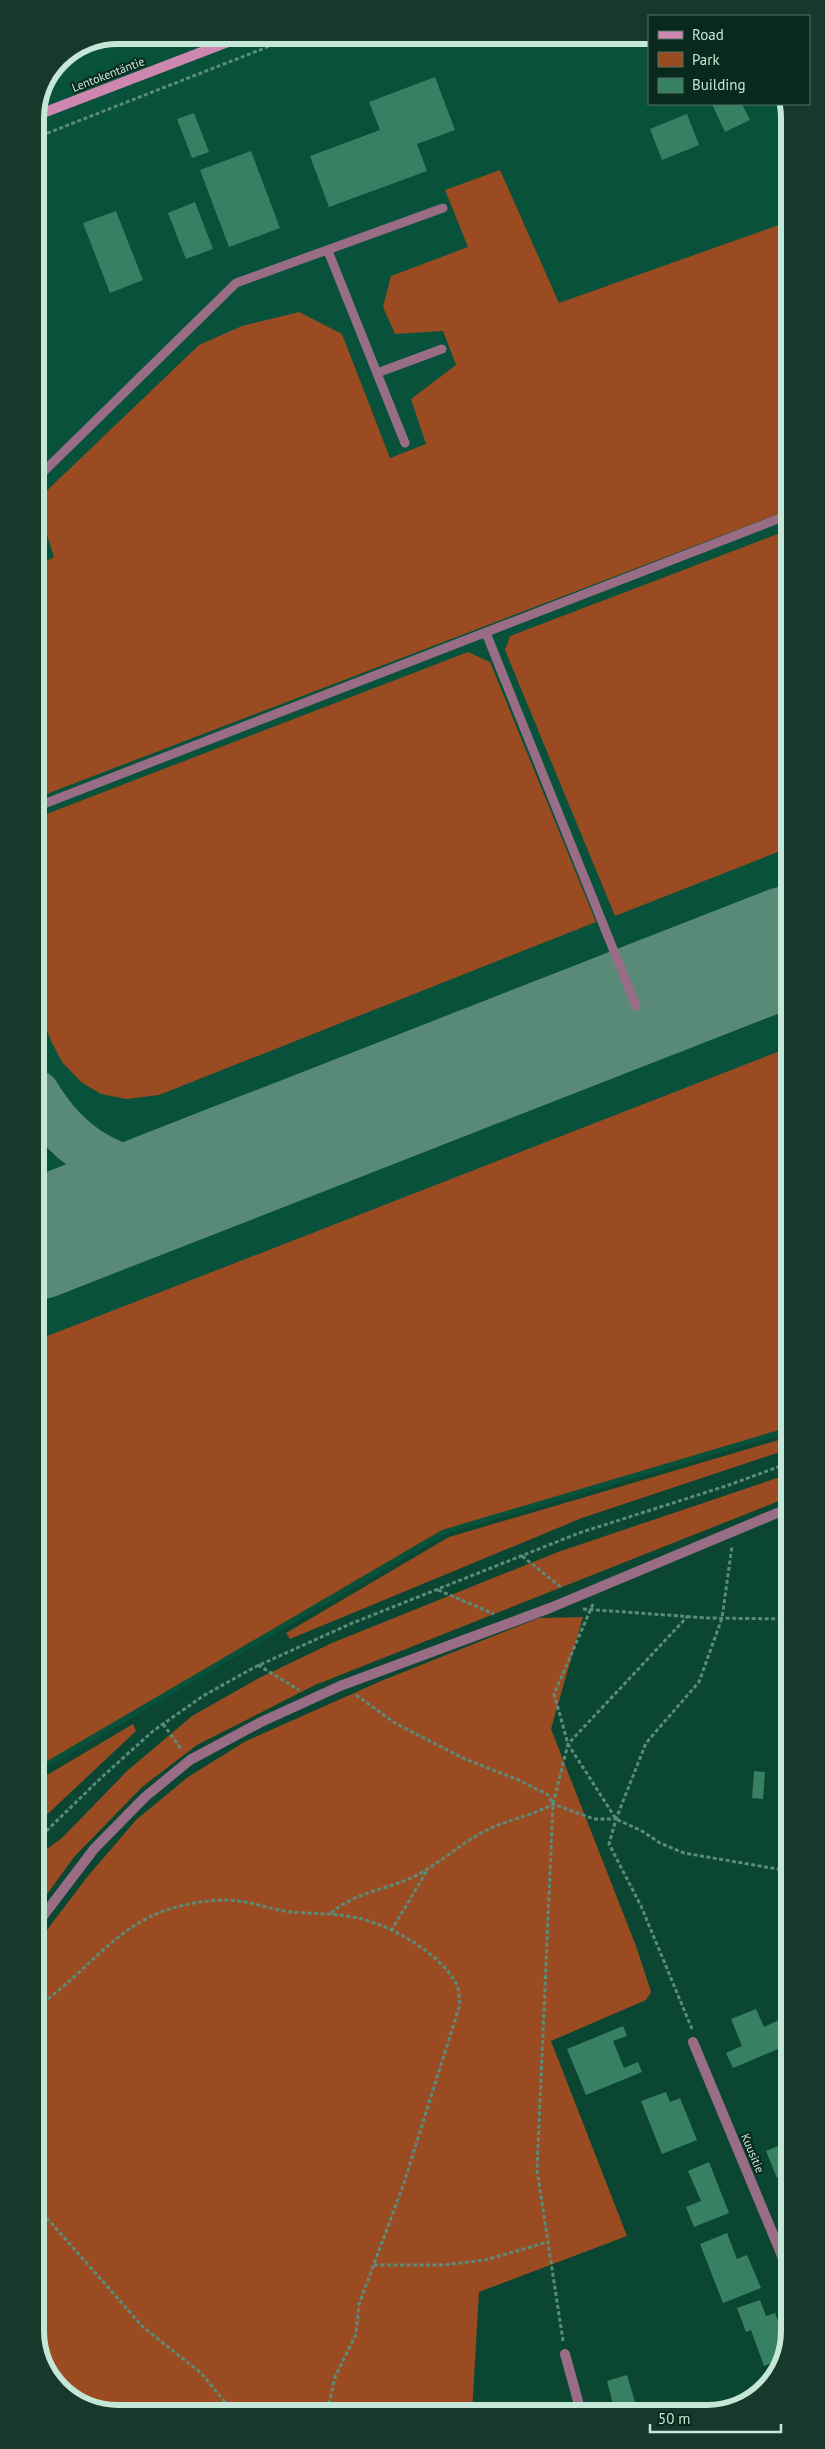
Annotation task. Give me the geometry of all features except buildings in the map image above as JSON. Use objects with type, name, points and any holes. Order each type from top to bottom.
[{"type":"street","name":"Lentokentäntie","points":[[44,112],[223,44]]},
{"type":"street","points":[[44,1915],[94,1849],[145,1797],[190,1760],[261,1722],[340,1686],[574,1598],[781,1511]]},
{"type":"street","name":"Kuusitie","points":[[693,2042],[781,2253]]},
{"type":"street","points":[[565,2354],[579,2405]]},
{"type":"lane","points":[[44,471],[236,283],[443,208]]},
{"type":"lane","points":[[328,251],[405,443]]},
{"type":"lane","points":[[376,373],[442,349]]},
{"type":"lane","points":[[44,804],[781,519]]},
{"type":"lane","points":[[486,633],[636,1006]]},
{"type":"path","points":[[44,134],[275,44]]},
{"type":"path","points":[[44,1833],[103,1776],[163,1724],[204,1696],[258,1666],[350,1624],[578,1534],[730,1485],[781,1466]]},
{"type":"path","points":[[693,2042],[692,2028],[641,1906],[609,1844],[616,1819],[646,1743],[699,1682],[722,1618],[734,1531]]},
{"type":"path","points":[[522,1556],[574,1598]]},
{"type":"path","points":[[602,1586],[554,1694],[568,1744],[616,1819]]},
{"type":"path","points":[[437,1590],[513,1622]]},
{"type":"path","points":[[580,1609],[722,1618],[781,1619]]},
{"type":"path","points":[[565,2354],[537,2170],[553,1804],[568,1744],[688,1616]]},
{"type":"path","points":[[258,1666],[313,1698]]},
{"type":"path","points":[[340,1686],[357,1695],[395,1724],[465,1758],[528,1784],[548,1795],[553,1804],[594,1819],[616,1819],[642,1831],[660,1843],[684,1853],[781,1870]]},
{"type":"path","points":[[163,1724],[190,1760]]},
{"type":"path","points":[[331,1914],[362,1893],[393,1886],[428,1869],[488,1829],[538,1812],[553,1804]]},
{"type":"path","points":[[391,1931],[428,1869]]},
{"type":"path","points":[[44,2002],[51,1998],[94,1956],[129,1929],[163,1911],[209,1901],[238,1901],[290,1912],[331,1914],[364,1920],[391,1931],[428,1952],[450,1974],[458,1987],[460,2004],[403,2186],[359,2304],[356,2334],[335,2377],[329,2405]]},
{"type":"path","points":[[44,2215],[143,2326],[202,2373],[228,2405]]},
{"type":"path","points":[[374,2265],[444,2265],[485,2260],[548,2242]]},
{"type":"shaded area","points":[[648,44],[648,105],[780,105],[781,1435],[446,1534],[44,1769],[44,118],[45,103],[49,89],[65,65],[89,49],[103,45]]},
{"type":"green space","points":[[500,170],[559,303],[781,224],[781,513],[44,795],[44,562],[54,557],[44,526],[44,493],[199,345],[242,326],[299,312],[342,334],[390,458],[426,444],[411,399],[456,365],[443,331],[395,334],[383,307],[391,276],[468,247],[445,190]]},
{"type":"green space","points":[[781,533],[781,851],[615,916],[505,650],[510,636]]},
{"type":"green space","points":[[468,652],[490,662],[596,922],[159,1095],[126,1099],[101,1094],[81,1082],[62,1062],[44,1022],[44,815]]},
{"type":"green space","points":[[781,1051],[781,1429],[442,1530],[44,1763],[44,1337]]},
{"type":"green space","points":[[781,1439],[781,1452],[582,1518],[290,1639],[286,1633],[449,1537]]},
{"type":"green space","points":[[781,1477],[781,1500],[315,1685],[197,1745],[142,1787],[74,1857],[44,1898],[44,1851],[62,1838],[127,1771],[192,1716],[259,1678],[332,1643],[558,1552]]},
{"type":"green space","points":[[583,1617],[551,1729],[636,1946],[651,1992],[646,2000],[551,2041],[627,2236],[479,2292],[472,2405],[113,2405],[89,2400],[62,2380],[49,2360],[44,2341],[44,1934],[88,1876],[136,1820],[188,1777],[246,1741],[381,1681],[539,1618]]},
{"type":"green space","points":[[133,1724],[136,1731],[44,1817],[44,1777]]},
{"type":"taxiway","points":[[44,1105],[73,1140],[95,1155],[119,1166],[144,1172],[171,1174],[199,1172],[228,1165]]},
{"type":"runway","points":[[44,1237],[781,949]]}]
